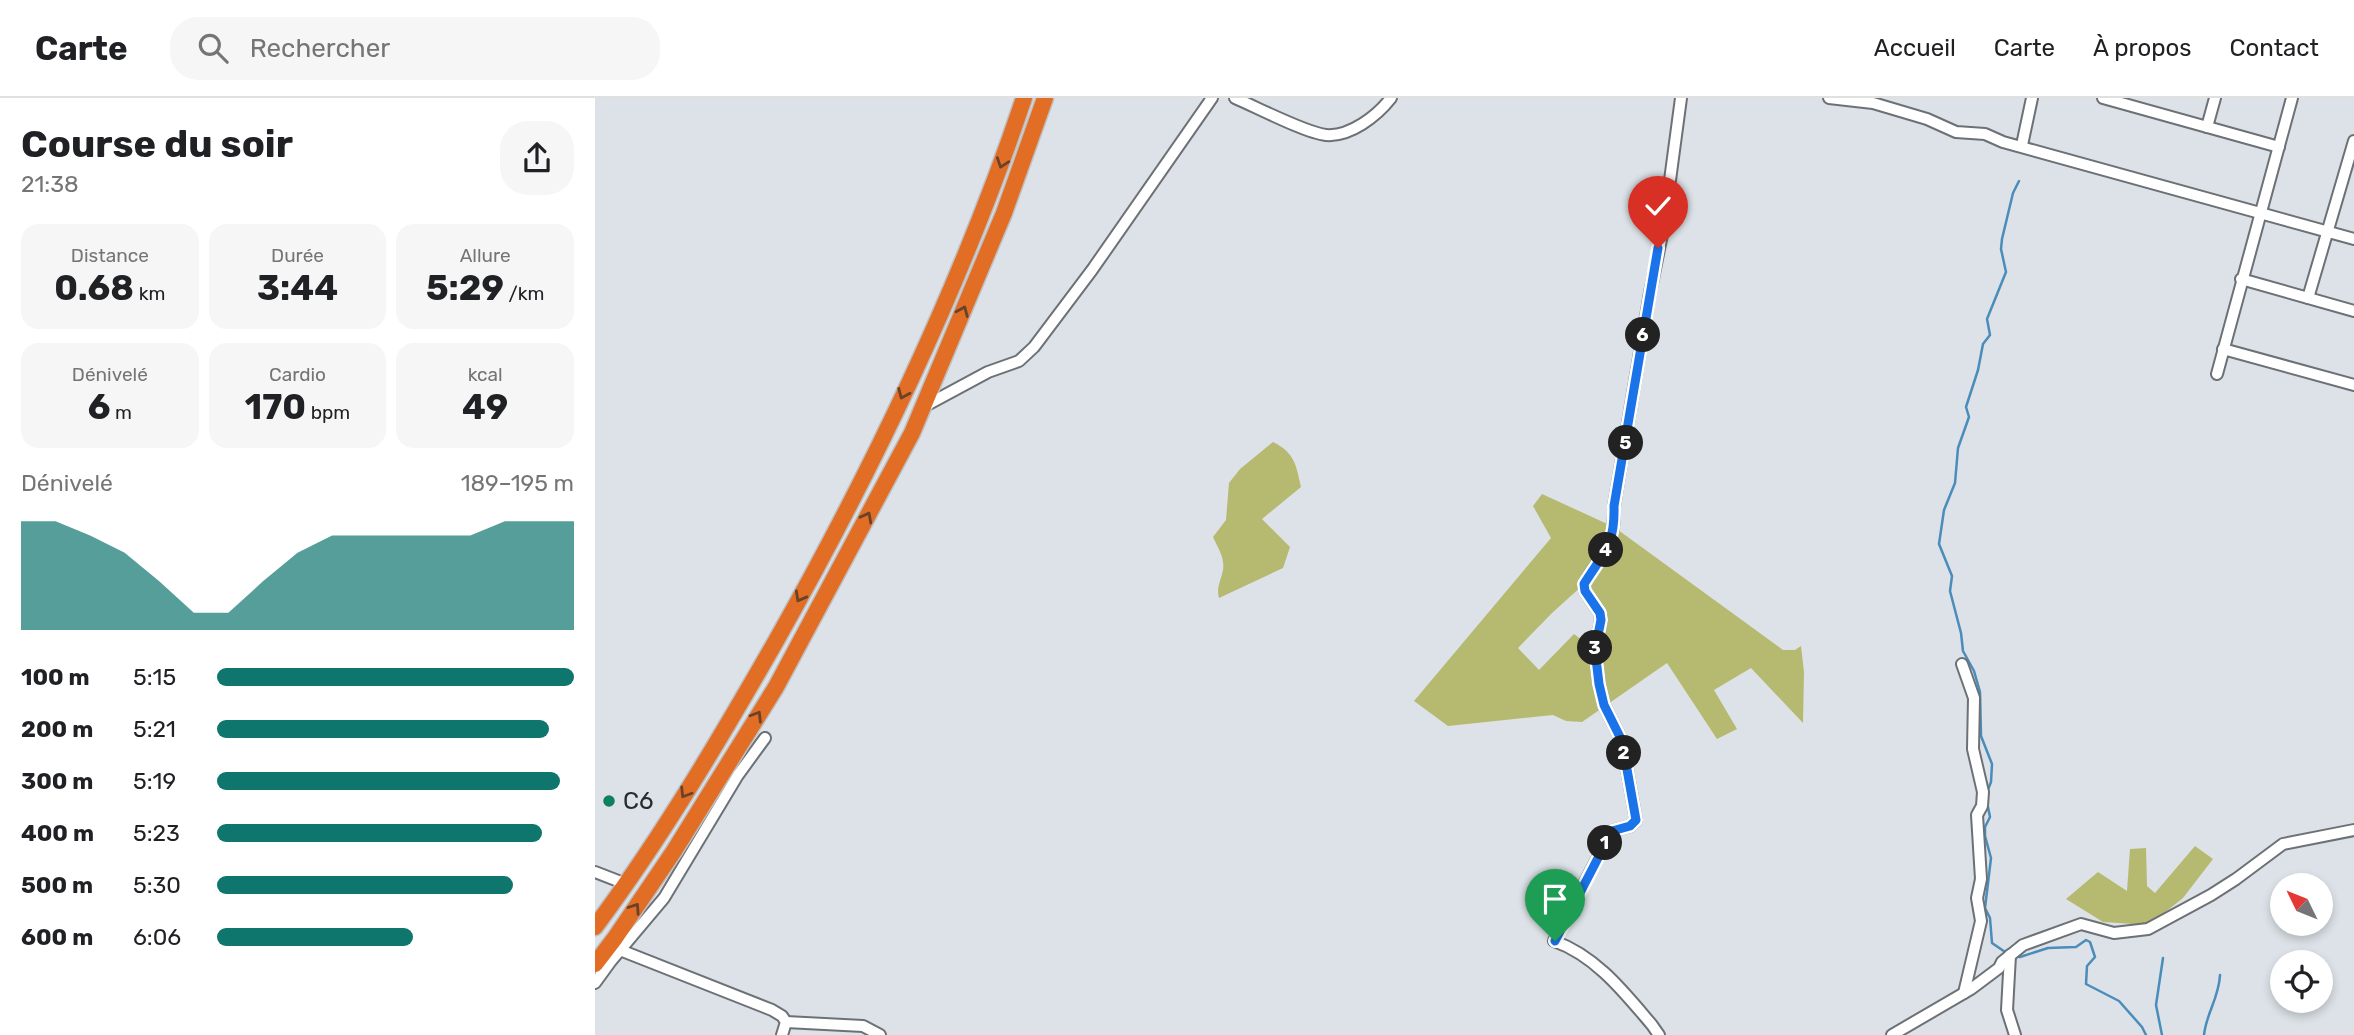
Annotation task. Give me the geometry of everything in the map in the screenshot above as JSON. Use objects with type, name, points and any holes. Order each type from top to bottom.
[{"type":"highway","points":[[595,927],[672,815],[728,725],[821,559],[898,406],[996,181],[1024,98]]},
{"type":"highway","points":[[595,964],[674,851],[776,687],[912,433],[1004,213],[1045,98]]},
{"type":"street","points":[[923,407],[988,372],[1019,361],[1034,347],[1092,270],[1212,98]]},
{"type":"street","points":[[1235,98],[1326,135],[1342,133],[1361,125],[1391,98]]},
{"type":"street","points":[[1658,1035],[1637,1007],[1599,967],[1573,948],[1555,941],[1612,831],[1630,826],[1636,820],[1622,741],[1604,705],[1599,684],[1595,650],[1600,613],[1585,591],[1584,584],[1612,540],[1614,506],[1664,225],[1681,98]]},
{"type":"street","points":[[1829,98],[1873,103],[1927,119],[1956,132],[1985,134],[2003,142],[2022,145],[2354,239]]},
{"type":"street","points":[[2022,145],[2032,98]]},
{"type":"street","points":[[2207,127],[2215,98]]},
{"type":"street","points":[[2217,374],[2292,98]]},
{"type":"street","points":[[2107,99],[2279,147]]},
{"type":"street","points":[[2308,298],[2354,141]]},
{"type":"street","points":[[2241,279],[2354,311]]},
{"type":"street","points":[[2223,349],[2354,385]]},
{"type":"street","points":[[1962,664],[1975,698],[1973,749],[1983,792],[1982,806],[1977,815],[1981,879],[1977,898],[1981,922],[1964,993]]},
{"type":"street","points":[[595,983],[664,898],[738,775],[765,737]]},
{"type":"street","points":[[1892,1035],[1909,1029],[1964,993],[1999,968],[2023,945],[2081,924],[2114,933],[2148,929],[2211,895],[2283,844],[2354,830]]},
{"type":"street","points":[[595,872],[626,884]]},
{"type":"street","points":[[620,950],[772,1010],[786,1021],[863,1026],[880,1035]]},
{"type":"street","points":[[2010,955],[2007,1010],[2015,1035]]},
{"type":"street","points":[[782,1035],[786,1021]]},
{"type":"green space","points":[[1273,442],[1290,455],[1301,487],[1262,519],[1290,547],[1283,568],[1219,598],[1218,587],[1223,561],[1213,537],[1226,520],[1229,483],[1240,469]]},
{"type":"green space","points":[[1542,494],[1614,527],[1783,650],[1795,650],[1801,646],[1804,672],[1803,723],[1751,668],[1714,690],[1737,729],[1717,739],[1667,663],[1582,722],[1566,721],[1553,715],[1448,726],[1414,701],[1551,538],[1533,506]],"holes":[[[1583,585],[1601,619],[1594,649],[1574,634],[1539,670],[1518,648]]]},
{"type":"green space","points":[[2195,846],[2213,859],[2183,898],[2149,925],[2103,922],[2066,899],[2098,872],[2127,891],[2130,849],[2146,848],[2147,886],[2155,893]]},
{"type":"waterway","points":[[1987,792],[1991,782],[1992,764],[1981,736],[1980,692],[1974,671],[1963,651],[1950,591],[1952,576],[1939,544],[1944,510],[1955,483],[1958,448],[1969,417],[1966,407],[1983,344],[1990,335],[1987,319],[2006,272],[2001,249],[2002,239],[2013,193],[2019,181]]},
{"type":"waterway","points":[[1987,802],[1990,817],[1985,827],[1985,836],[1991,858],[1985,908],[1990,918],[1992,943],[2008,954]]},
{"type":"waterway","points":[[2014,956],[2020,957],[2048,948],[2076,947],[2086,940],[2090,942],[2095,957],[2087,966],[2086,984],[2119,1001],[2146,1035]]},
{"type":"waterway","points":[[2162,1035],[2156,1005],[2163,958]]},
{"type":"waterway","points":[[2204,1035],[2220,975]]},
{"type":"place","name":"C6","points":[[609,801]]},
{"type":"route","points":[[1555,941],[1612,831],[1630,826],[1636,820],[1622,741],[1604,705],[1599,684],[1595,650],[1600,613],[1585,591],[1584,584],[1612,540],[1614,506],[1658,248]]}]
